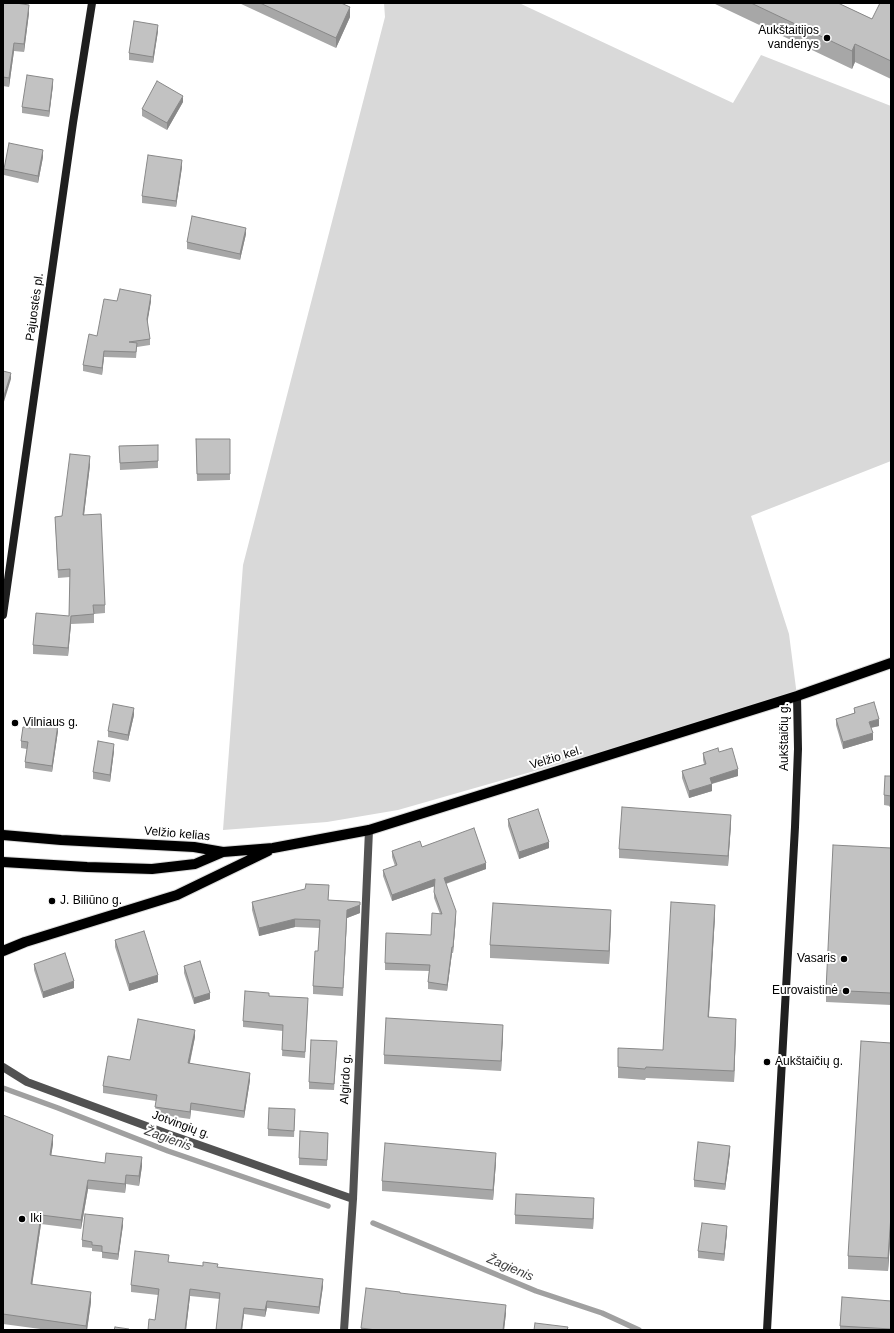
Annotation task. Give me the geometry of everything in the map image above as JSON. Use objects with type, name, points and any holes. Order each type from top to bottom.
[{"type":"main road","name":"Pajuostės pl.","points":[[3,615],[73,124],[92,3]]},
{"type":"main road","name":"Velžio kel.","points":[[223,852],[273,848],[369,830],[797,696],[891,663]]},
{"type":"main road","name":"Aukštaičių g.","points":[[767,1330],[795,827],[798,749],[797,696]]},
{"type":"main road","name":"Velžio kelias","points":[[3,835],[61,840],[194,846],[223,852]]},
{"type":"main road","points":[[3,952],[26,942],[177,895],[273,848]]},
{"type":"main road","name":"Velžio kelias","points":[[3,862],[80,867],[152,869],[195,864],[223,852]]},
{"type":"street","name":"Algirdo g.","points":[[344,1330],[353,1199],[369,830]]},
{"type":"street","name":"Jotvingių g.","points":[[3,1067],[27,1082],[168,1134],[353,1199]]},
{"type":"shaded area","points":[[384,3],[519,3],[733,103],[761,55],[891,106],[891,461],[751,516],[789,634],[797,696],[398,810],[327,822],[223,830],[243,565],[385,17]]},
{"type":"building","points":[[3,3],[29,5],[24,44],[14,43],[9,78],[3,77]]},
{"type":"building","points":[[260,3],[341,3],[350,7],[336,38]]},
{"type":"building","points":[[751,3],[838,3],[872,19],[880,3],[891,3],[891,61],[855,44],[852,51]]},
{"type":"building","points":[[134,21],[158,25],[153,57],[129,53]]},
{"type":"building","points":[[27,75],[53,79],[49,111],[22,107]]},
{"type":"building","points":[[157,81],[183,96],[167,123],[142,109]]},
{"type":"building","points":[[9,143],[43,150],[38,176],[4,169]]},
{"type":"building","points":[[148,155],[182,160],[176,201],[142,196]]},
{"type":"building","points":[[192,216],[246,228],[240,254],[187,242]]},
{"type":"building","points":[[120,289],[151,295],[147,319],[150,339],[129,342],[137,343],[136,352],[104,351],[102,368],[83,365],[89,334],[97,336],[104,299],[117,301]]},
{"type":"building","points":[[3,371],[11,373],[3,399]]},
{"type":"building","points":[[196,439],[230,439],[230,474],[197,474]]},
{"type":"building","points":[[158,445],[158,461],[120,463],[119,446]]},
{"type":"building","points":[[70,454],[90,456],[83,515],[101,514],[105,605],[93,605],[94,614],[71,616],[68,648],[33,645],[36,613],[69,616],[70,569],[58,570],[55,517],[62,516]]},
{"type":"building","points":[[874,702],[879,719],[869,722],[873,733],[843,742],[836,719],[855,713],[854,708]]},
{"type":"building","points":[[113,704],[134,708],[128,735],[108,731]]},
{"type":"building","points":[[32,720],[58,724],[52,766],[25,762],[28,742],[21,741],[23,727],[31,728]]},
{"type":"building","points":[[98,741],[114,744],[110,775],[93,772]]},
{"type":"building","points":[[718,748],[719,752],[732,748],[738,769],[710,778],[712,784],[689,791],[682,771],[706,764],[703,753]]},
{"type":"building","points":[[885,776],[891,776],[891,796],[884,795]]},
{"type":"building","points":[[622,807],[731,815],[728,856],[619,849]]},
{"type":"building","points":[[538,809],[549,842],[519,852],[508,819]]},
{"type":"building","points":[[474,828],[486,863],[444,878],[456,911],[453,947],[447,985],[428,982],[430,965],[385,963],[386,933],[431,935],[432,913],[442,914],[434,892],[435,879],[392,895],[383,870],[397,865],[392,851],[420,841],[422,847]]},
{"type":"building","points":[[833,845],[891,848],[891,993],[826,990]]},
{"type":"building","points":[[306,884],[329,885],[328,900],[360,902],[360,905],[347,910],[343,988],[313,986],[315,951],[318,951],[320,920],[295,919],[259,928],[252,902],[305,889]]},
{"type":"building","points":[[671,902],[715,905],[708,1017],[736,1019],[734,1071],[618,1067],[618,1048],[663,1050]]},
{"type":"building","points":[[493,903],[611,910],[609,951],[490,945]]},
{"type":"building","points":[[144,931],[158,975],[129,984],[115,940]]},
{"type":"building","points":[[65,953],[74,981],[43,992],[34,964]]},
{"type":"building","points":[[200,961],[210,993],[194,998],[184,966]]},
{"type":"building","points":[[245,991],[269,993],[269,996],[308,998],[305,1052],[282,1050],[283,1025],[243,1021]]},
{"type":"building","points":[[386,1018],[503,1025],[501,1061],[384,1055]]},
{"type":"building","points":[[138,1019],[195,1030],[188,1063],[250,1073],[244,1111],[191,1103],[190,1112],[155,1107],[157,1095],[103,1086],[108,1056],[130,1060]]},
{"type":"building","points":[[311,1040],[337,1041],[334,1084],[309,1082]]},
{"type":"building","points":[[861,1041],[891,1043],[891,1215],[888,1258],[848,1256]]},
{"type":"building","points":[[269,1108],[295,1109],[294,1131],[268,1129]]},
{"type":"building","name":"Iki","points":[[3,1115],[53,1135],[50,1155],[105,1163],[106,1153],[142,1157],[139,1176],[126,1175],[125,1184],[88,1180],[81,1220],[41,1215],[31,1284],[91,1292],[86,1326],[3,1314]]},
{"type":"building","points":[[300,1131],[328,1133],[327,1160],[299,1158]]},
{"type":"building","points":[[698,1142],[730,1146],[725,1184],[694,1180]]},
{"type":"building","points":[[385,1143],[496,1153],[493,1190],[382,1181]]},
{"type":"building","points":[[516,1194],[594,1198],[593,1219],[515,1215]]},
{"type":"building","points":[[85,1214],[123,1218],[118,1254],[102,1252],[102,1246],[92,1245],[92,1242],[82,1240]]},
{"type":"building","points":[[702,1223],[727,1226],[724,1254],[698,1251]]},
{"type":"building","points":[[135,1251],[169,1255],[168,1262],[203,1266],[203,1262],[218,1264],[217,1267],[323,1279],[319,1307],[267,1301],[265,1310],[244,1308],[241,1330],[216,1330],[220,1293],[190,1289],[185,1330],[148,1330],[149,1319],[155,1320],[159,1289],[131,1285]]},
{"type":"building","points":[[366,1288],[506,1305],[503,1330],[376,1330],[361,1328]]},
{"type":"building","points":[[842,1297],[891,1301],[891,1329],[840,1326]]},
{"type":"building","points":[[535,1323],[568,1327],[567,1330],[534,1330]]},
{"type":"building","points":[[115,1327],[129,1329],[129,1330],[114,1330]]},
{"type":"waterway","name":"Žagienis","points":[[3,1088],[168,1151],[328,1206]]},
{"type":"waterway","name":"Žagienis","points":[[373,1223],[536,1291],[602,1313],[639,1330]]},
{"type":"place","name":"Aukštaitijos vandenys","points":[[827,38]]},
{"type":"place","name":"Vilniaus g.","points":[[15,723]]},
{"type":"place","name":"J. Biliūno g.","points":[[52,901]]},
{"type":"place","name":"Vasaris","points":[[844,959]]},
{"type":"place","name":"Eurovaistinė","points":[[846,991]]},
{"type":"place","name":"Aukštaičių g.","points":[[767,1062]]},
{"type":"place","name":"Iki","points":[[22,1219]]}]
